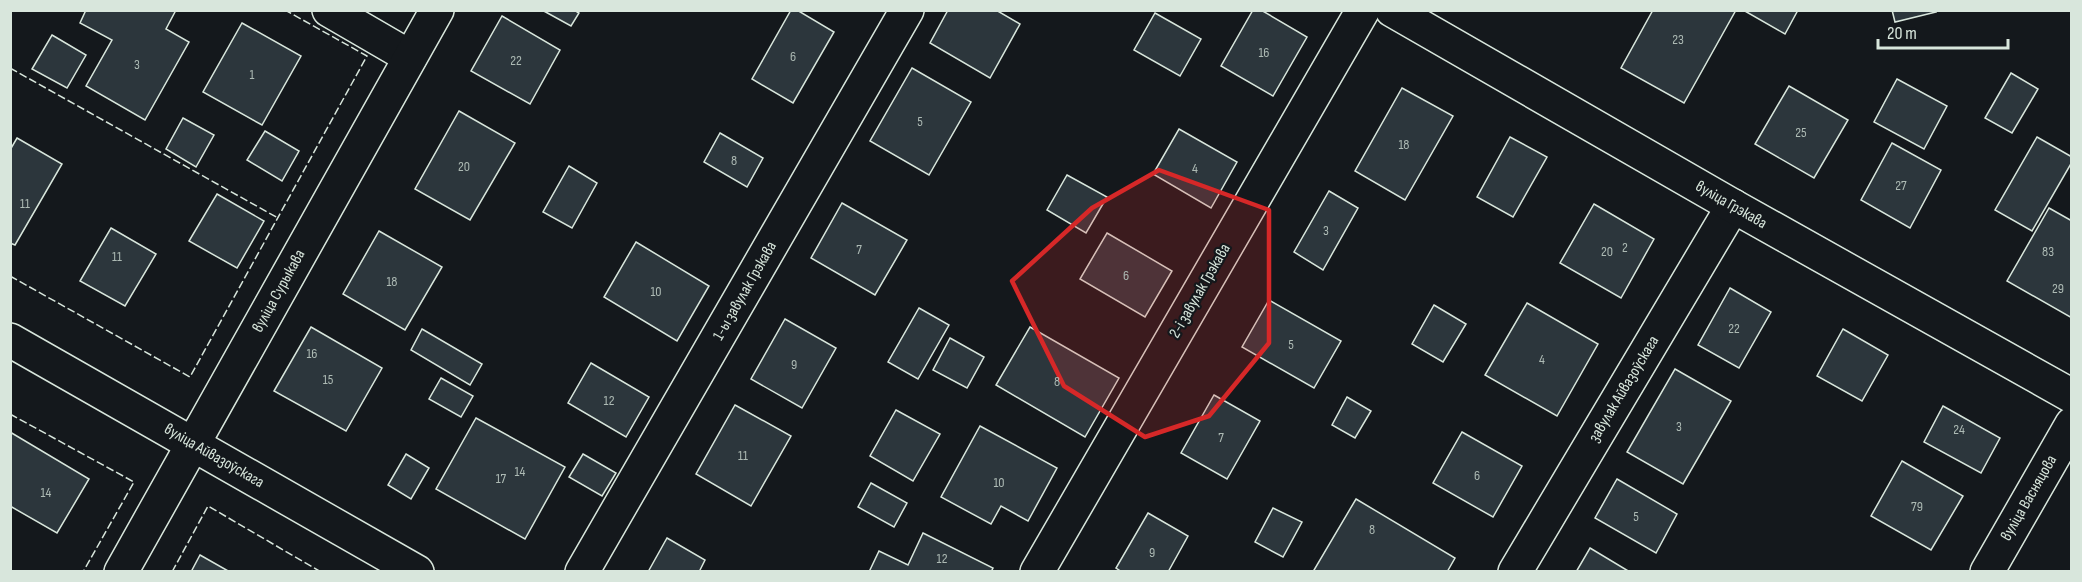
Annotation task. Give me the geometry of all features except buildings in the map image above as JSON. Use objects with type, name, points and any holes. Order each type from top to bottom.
[{"type":"street","points":[[329,10],[410,57]]},
{"type":"street","name":"вуліца Сурыкава","points":[[121,572],[437,10]]},
{"type":"street","name":"1-ы завулак Грэкава","points":[[582,572],[907,10]]},
{"type":"street","name":"2-і завулак Грэкава","points":[[1037,572],[1363,10]]},
{"type":"street","name":"вуліца Грэкава","points":[[1392,10],[1733,206],[2072,396]]},
{"type":"street","name":"завулак Айвазоўскага","points":[[1515,572],[1733,206]]},
{"type":"street","name":"вуліца Айвазоўскага","points":[[10,340],[417,572]]},
{"type":"street","name":"вуліца Васняцова","points":[[1987,572],[2072,424]]},
{"type":"highlighted area","points":[[1159,170],[1269,210],[1269,343],[1209,416],[1145,437],[1064,386],[1012,281],[1092,208]]},
{"type":"fence","points":[[10,276],[190,377],[367,56],[285,10]]},
{"type":"fence","points":[[10,68],[278,218]]},
{"type":"fence","points":[[10,414],[134,482],[83,572]]},
{"type":"fence","points":[[172,572],[208,506],[321,572]]}]
